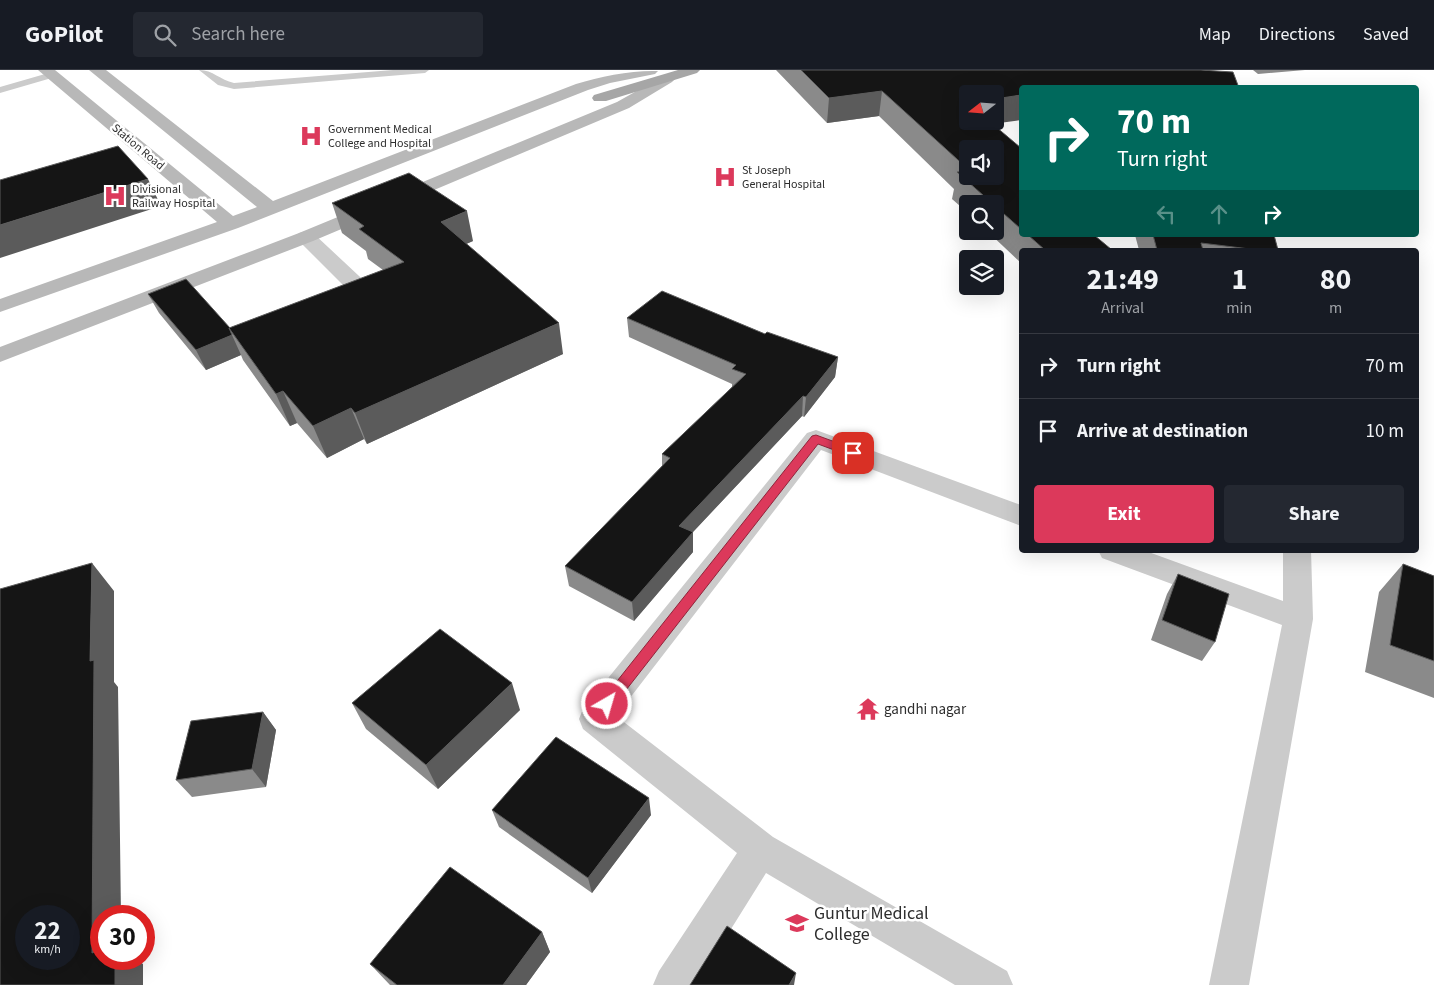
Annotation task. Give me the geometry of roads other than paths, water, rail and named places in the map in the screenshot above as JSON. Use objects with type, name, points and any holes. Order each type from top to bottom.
[{"type":"main road","points":[[656,73],[692,70]]},
{"type":"street","points":[[97,70],[270,208]]},
{"type":"street","name":"Station Road","points":[[49,72],[231,224]]},
{"type":"street","points":[[0,306],[231,224],[582,87],[607,79],[656,73]]},
{"type":"street","points":[[0,354],[306,237],[623,105],[656,73]]},
{"type":"street","points":[[306,237],[366,295]]},
{"type":"street","points":[[992,985],[760,849],[594,720],[816,439],[1019,515]]},
{"type":"street","points":[[1120,553],[1298,620]]},
{"type":"street","points":[[1229,985],[1298,620],[1297,553]]},
{"type":"street","points":[[674,985],[760,849]]},
{"type":"lane","points":[[203,70],[221,83],[234,86],[424,70]]},
{"type":"lane","points":[[305,70],[308,80]]},
{"type":"lane","points":[[0,90],[49,72]]},
{"type":"place","name":"Government Medical College and Hospital","points":[[311,136]]},
{"type":"place","name":"St Joseph General Hospital","points":[[725,177]]},
{"type":"place","name":"Divisional Railway Hospital","points":[[115,196]]},
{"type":"place","name":"gandhi nagar","points":[[868,709]]},
{"type":"place","name":"Guntur Medical College","points":[[797,923]]}]
